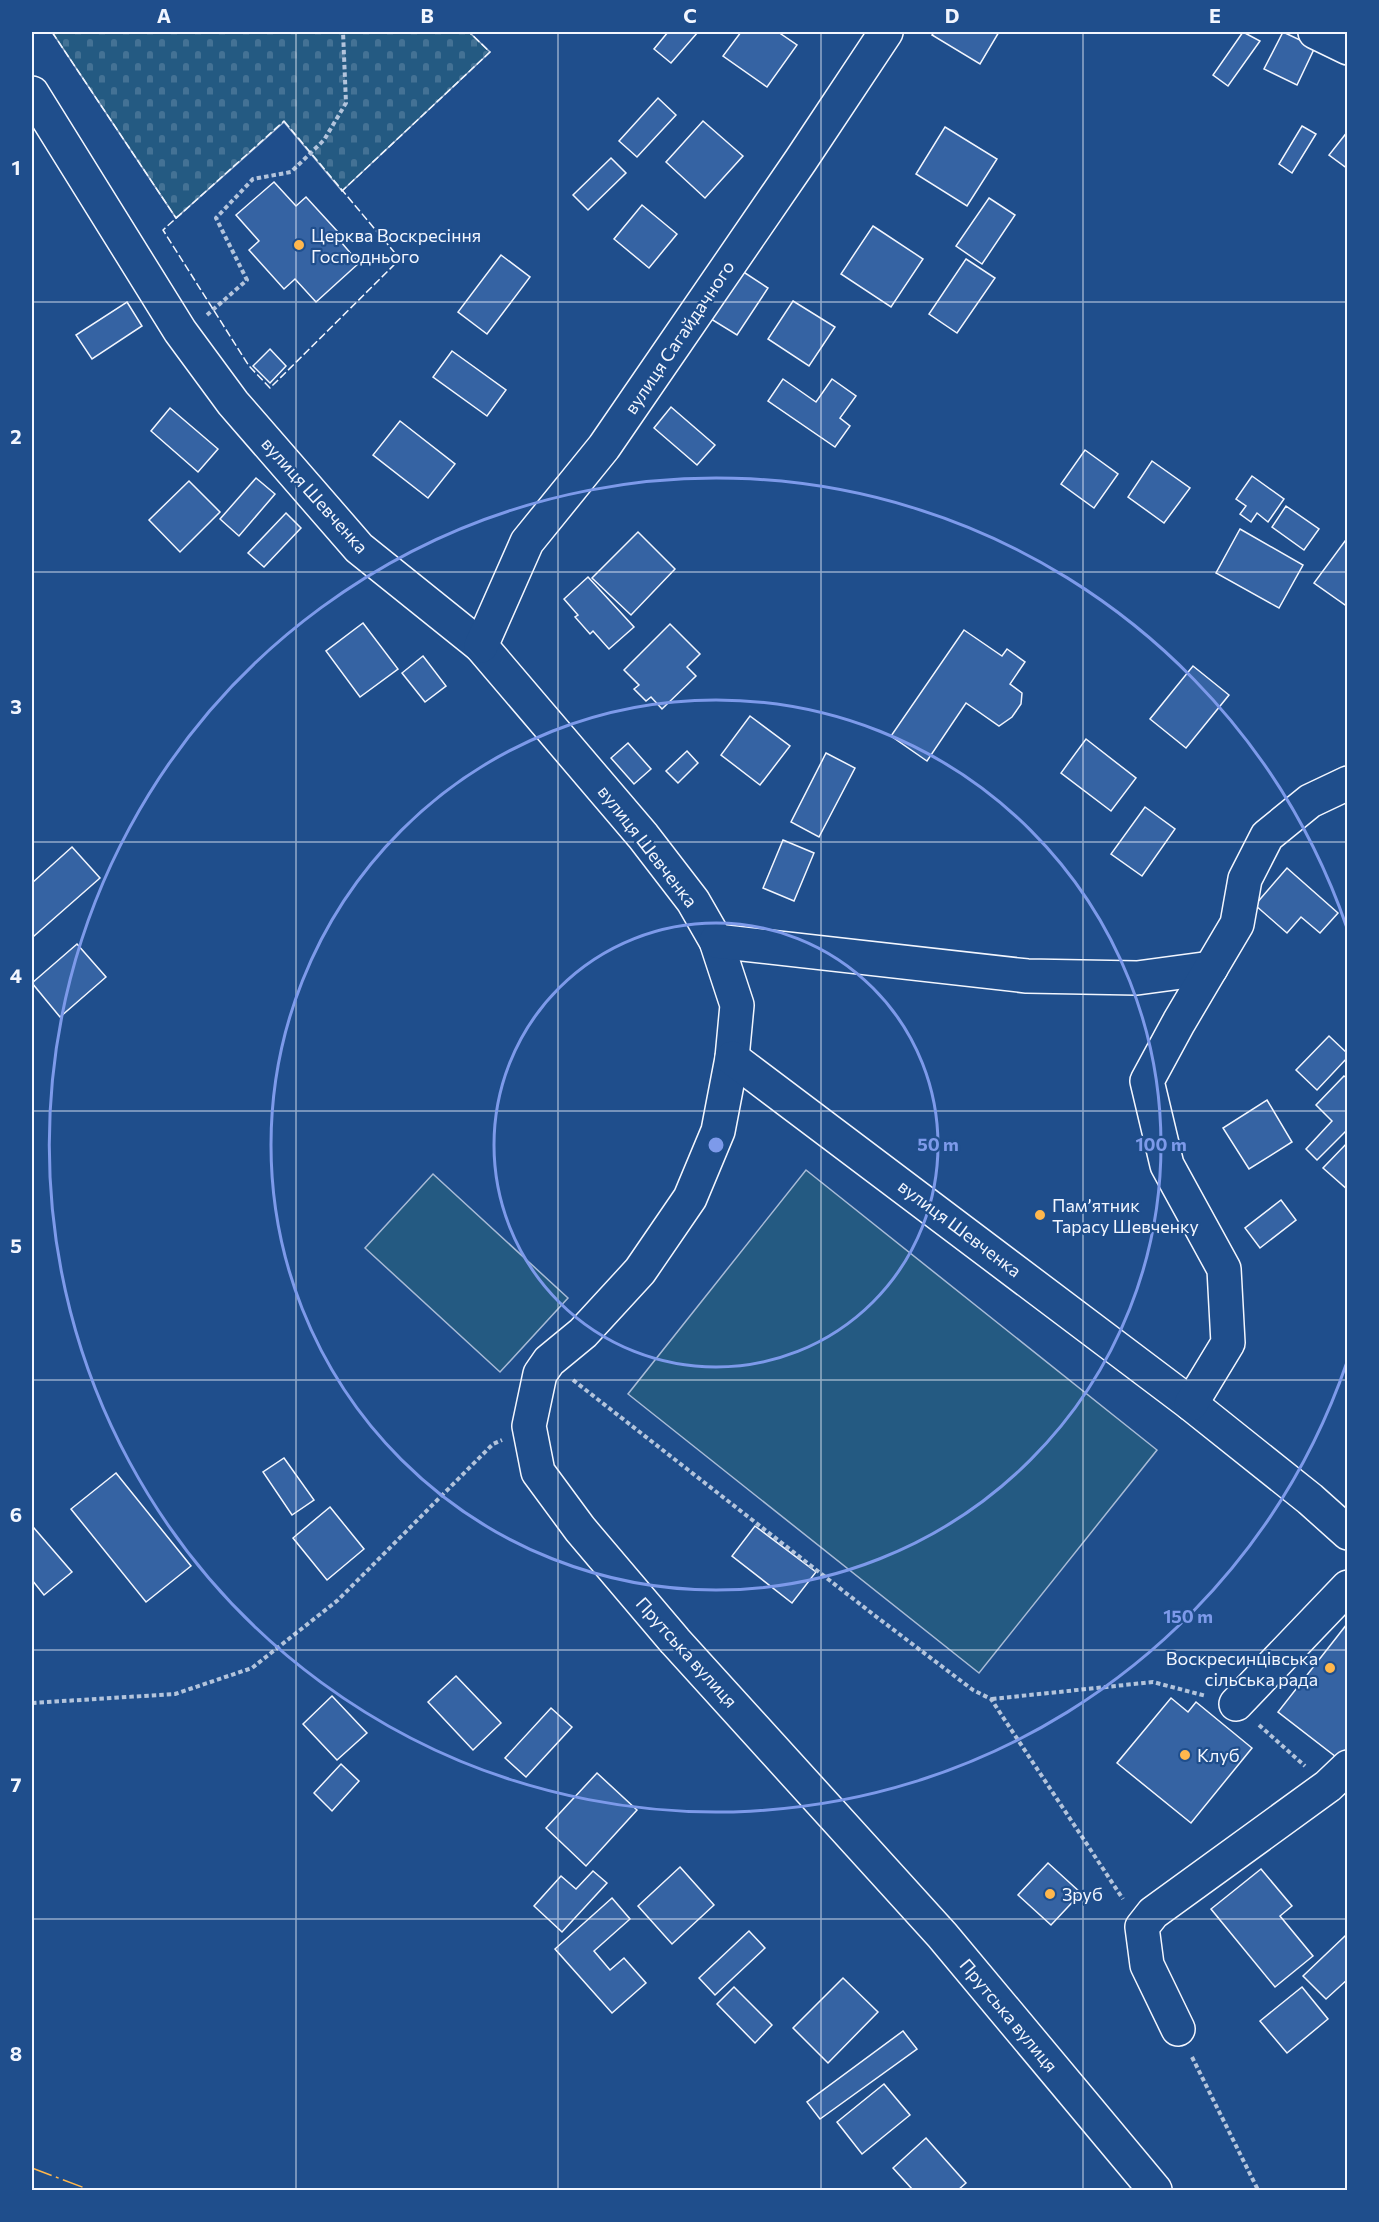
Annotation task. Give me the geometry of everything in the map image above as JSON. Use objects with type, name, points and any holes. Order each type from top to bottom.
[{"type":"street","name":"вулиця Сагайдачного","points":[[481,646],[527,542],[604,447],[886,32]]},
{"type":"street","points":[[1315,32],[1347,48]]},
{"type":"street","name":"вулиця Шевченка","points":[[32,93],[180,331],[233,403],[359,548],[481,646],[643,837],[693,901],[716,942],[737,1005],[732,1058],[1191,1404],[1310,1498],[1347,1533]]},
{"type":"street","points":[[1191,1404],[1228,1343],[1224,1269],[1167,1165],[1147,1081],[1237,924],[1245,879],[1267,836],[1310,801],[1347,783]]},
{"type":"street","points":[[716,942],[1027,976],[1137,978],[1211,968]]},
{"type":"street","name":"Прутська вулиця","points":[[732,1058],[718,1131],[690,1198],[640,1271],[583,1333],[549,1361],[540,1374],[529,1426],[538,1472],[580,1529],[675,1641],[942,1935],[1155,2190]]},
{"type":"street","points":[[1236,1704],[1347,1587]]},
{"type":"street","points":[[1178,2029],[1147,1965],[1142,1928],[1153,1913],[1338,1777]]},
{"type":"path","points":[[180,331],[214,311],[248,280],[216,218],[253,179],[291,172],[324,140],[346,103],[343,32]]},
{"type":"path","points":[[549,1361],[883,1622],[973,1690],[991,1699],[1142,1928]]},
{"type":"path","points":[[32,1703],[174,1694],[252,1668],[338,1600],[493,1444],[529,1426]]},
{"type":"path","points":[[991,1699],[1153,1682],[1236,1704],[1338,1777]]},
{"type":"path","points":[[1178,2029],[1258,2190]]},
{"type":"green space","points":[[52,32],[469,32],[490,52],[342,191],[284,122],[176,218]]},
{"type":"green space","points":[[806,1170],[1157,1450],[979,1673],[628,1394]]},
{"type":"green space","points":[[433,1174],[568,1298],[500,1372],[365,1248]]},
{"type":"building","points":[[668,32],[698,32],[671,63],[654,49]]},
{"type":"building","points":[[741,32],[778,32],[797,45],[767,87],[723,56]]},
{"type":"building","points":[[934,32],[999,32],[980,64],[932,35]]},
{"type":"building","points":[[1243,32],[1260,41],[1228,86],[1213,75]]},
{"type":"building","points":[[1283,32],[1315,47],[1297,85],[1264,69]]},
{"type":"building","points":[[658,98],[676,115],[637,157],[619,141]]},
{"type":"building","points":[[703,121],[743,156],[705,198],[666,162]]},
{"type":"building","points":[[1302,126],[1316,134],[1292,173],[1279,164]]},
{"type":"building","points":[[945,127],[997,159],[967,206],[916,174]]},
{"type":"building","points":[[1348,131],[1348,169],[1329,155]]},
{"type":"building","points":[[611,158],[626,173],[588,210],[573,195]]},
{"type":"building","name":"Церква Воскресіння Господнього","points":[[274,182],[296,206],[306,197],[338,232],[335,235],[359,263],[316,302],[295,279],[284,289],[249,250],[259,241],[236,215]]},
{"type":"building","points":[[989,198],[1015,215],[982,264],[956,246]]},
{"type":"building","points":[[642,205],[677,234],[649,268],[614,239]]},
{"type":"building","points":[[873,226],[923,259],[891,307],[841,274]]},
{"type":"building","points":[[501,255],[530,277],[487,334],[458,312]]},
{"type":"building","points":[[966,259],[995,278],[957,333],[929,314]]},
{"type":"building","points":[[742,271],[768,288],[737,335],[711,319]]},
{"type":"building","points":[[793,301],[835,327],[809,366],[768,339]]},
{"type":"building","points":[[127,302],[142,326],[92,359],[76,335]]},
{"type":"building","points":[[270,349],[286,366],[270,383],[253,366]]},
{"type":"building","points":[[452,351],[506,390],[487,416],[433,377]]},
{"type":"building","points":[[783,379],[816,402],[832,379],[856,396],[840,418],[850,426],[835,447],[768,401]]},
{"type":"building","points":[[671,407],[715,445],[697,465],[654,428]]},
{"type":"building","points":[[170,408],[218,449],[198,472],[151,431]]},
{"type":"building","points":[[400,421],[455,464],[428,498],[373,455]]},
{"type":"building","points":[[1085,450],[1118,474],[1094,508],[1061,484]]},
{"type":"building","points":[[1152,461],[1190,488],[1164,523],[1128,497]]},
{"type":"building","points":[[1252,476],[1284,499],[1268,522],[1257,513],[1251,522],[1240,514],[1246,506],[1236,499]]},
{"type":"building","points":[[256,478],[275,494],[239,536],[220,519]]},
{"type":"building","points":[[189,481],[220,512],[180,552],[149,520]]},
{"type":"building","points":[[1286,506],[1319,529],[1304,550],[1272,527]]},
{"type":"building","points":[[286,513],[301,528],[264,567],[248,553]]},
{"type":"building","points":[[1240,529],[1303,565],[1279,608],[1216,573]]},
{"type":"building","points":[[638,532],[675,569],[631,615],[592,578]]},
{"type":"building","points":[[1348,537],[1348,607],[1314,583]]},
{"type":"building","points":[[588,577],[634,627],[609,649],[593,631],[590,634],[575,617],[578,615],[564,599]]},
{"type":"building","points":[[363,623],[398,669],[360,697],[326,651]]},
{"type":"building","points":[[670,624],[700,654],[687,667],[696,676],[662,709],[651,697],[646,701],[634,689],[639,685],[624,670]]},
{"type":"building","points":[[964,630],[1002,656],[1007,649],[1025,662],[1010,684],[1022,693],[1021,704],[1012,717],[999,726],[966,703],[927,761],[891,736]]},
{"type":"building","points":[[423,656],[446,686],[425,702],[402,673]]},
{"type":"building","points":[[1193,666],[1229,695],[1186,748],[1150,719]]},
{"type":"building","points":[[750,716],[790,746],[760,785],[721,755]]},
{"type":"building","points":[[1086,739],[1136,778],[1111,811],[1061,773]]},
{"type":"building","points":[[628,743],[651,769],[634,784],[611,758]]},
{"type":"building","points":[[687,751],[698,763],[678,783],[666,771]]},
{"type":"building","points":[[826,753],[855,768],[819,837],[791,822]]},
{"type":"building","points":[[1145,807],[1175,829],[1142,876],[1111,854]]},
{"type":"building","points":[[783,840],[814,853],[794,901],[763,888]]},
{"type":"building","points":[[72,847],[100,878],[34,936],[32,934],[32,883]]},
{"type":"building","points":[[1287,868],[1338,913],[1320,933],[1301,917],[1287,933],[1255,905]]},
{"type":"building","points":[[77,944],[106,977],[60,1017],[32,983]]},
{"type":"building","points":[[1329,1036],[1348,1054],[1348,1057],[1317,1090],[1296,1070]]},
{"type":"building","points":[[1344,1076],[1348,1079],[1348,1129],[1317,1160],[1306,1149],[1332,1121],[1316,1105]]},
{"type":"building","points":[[1267,1100],[1292,1142],[1249,1169],[1223,1128]]},
{"type":"building","points":[[1348,1142],[1348,1190],[1323,1168]]},
{"type":"building","points":[[1281,1200],[1296,1220],[1260,1248],[1245,1228]]},
{"type":"building","points":[[284,1458],[314,1500],[292,1515],[263,1472]]},
{"type":"building","points":[[116,1473],[191,1566],[146,1602],[71,1509]]},
{"type":"building","points":[[330,1507],[364,1549],[327,1580],[293,1538]]},
{"type":"building","points":[[755,1526],[816,1572],[792,1603],[732,1556]]},
{"type":"building","points":[[34,1528],[72,1572],[44,1595],[32,1580],[32,1531]]},
{"type":"building","name":"Воскресинцівська сільська рада","points":[[1347,1624],[1348,1751],[1340,1760],[1278,1712]]},
{"type":"building","points":[[456,1676],[501,1723],[473,1750],[428,1702]]},
{"type":"building","points":[[332,1696],[367,1733],[337,1760],[303,1724]]},
{"type":"building","name":"Клуб","points":[[1171,1698],[1188,1712],[1196,1702],[1252,1748],[1191,1823],[1117,1763]]},
{"type":"building","points":[[551,1708],[572,1727],[526,1777],[505,1758]]},
{"type":"building","points":[[341,1764],[359,1781],[332,1811],[314,1793]]},
{"type":"building","points":[[597,1773],[637,1810],[586,1866],[546,1828]]},
{"type":"building","name":"Зруб","points":[[1048,1863],[1081,1893],[1051,1925],[1018,1895]]},
{"type":"building","points":[[680,1867],[714,1905],[672,1944],[638,1906]]},
{"type":"building","points":[[1261,1869],[1292,1906],[1280,1916],[1313,1956],[1275,1987],[1211,1909]]},
{"type":"building","points":[[593,1871],[607,1883],[562,1932],[534,1906],[561,1876],[576,1889]]},
{"type":"building","points":[[612,1898],[630,1919],[594,1951],[610,1970],[624,1958],[646,1983],[612,2013],[555,1949]]},
{"type":"building","points":[[749,1931],[765,1948],[715,1995],[699,1978]]},
{"type":"building","points":[[1345,1936],[1348,1939],[1348,1979],[1326,1999],[1303,1976]]},
{"type":"building","points":[[843,1978],[878,2012],[828,2063],[793,2028]]},
{"type":"building","points":[[734,1987],[772,2025],[755,2043],[717,2004]]},
{"type":"building","points":[[1302,1987],[1328,2019],[1287,2053],[1260,2021]]},
{"type":"building","points":[[903,2031],[917,2049],[820,2119],[807,2102]]},
{"type":"building","points":[[884,2084],[910,2115],[862,2154],[837,2122]]},
{"type":"building","points":[[926,2138],[966,2183],[958,2190],[913,2190],[893,2168]]},
{"type":"fence","points":[[52,32],[176,218],[178,216]]},
{"type":"fence","points":[[341,189],[342,191],[490,52],[469,32]]},
{"type":"fence","points":[[284,121],[400,259],[270,388],[249,366],[163,230],[284,121]]},
{"type":"power","points":[[32,2168],[90,2190]]},
{"type":"place","name":"Церква Воскресіння Господнього","points":[[299,245]]},
{"type":"place","name":"Пам’ятник Тарасу Шевченку","points":[[1040,1215]]},
{"type":"place","name":"Воскресинцівська сільська рада","points":[[1330,1668]]},
{"type":"place","name":"Клуб","points":[[1185,1755]]},
{"type":"place","name":"Зруб","points":[[1050,1894]]}]
